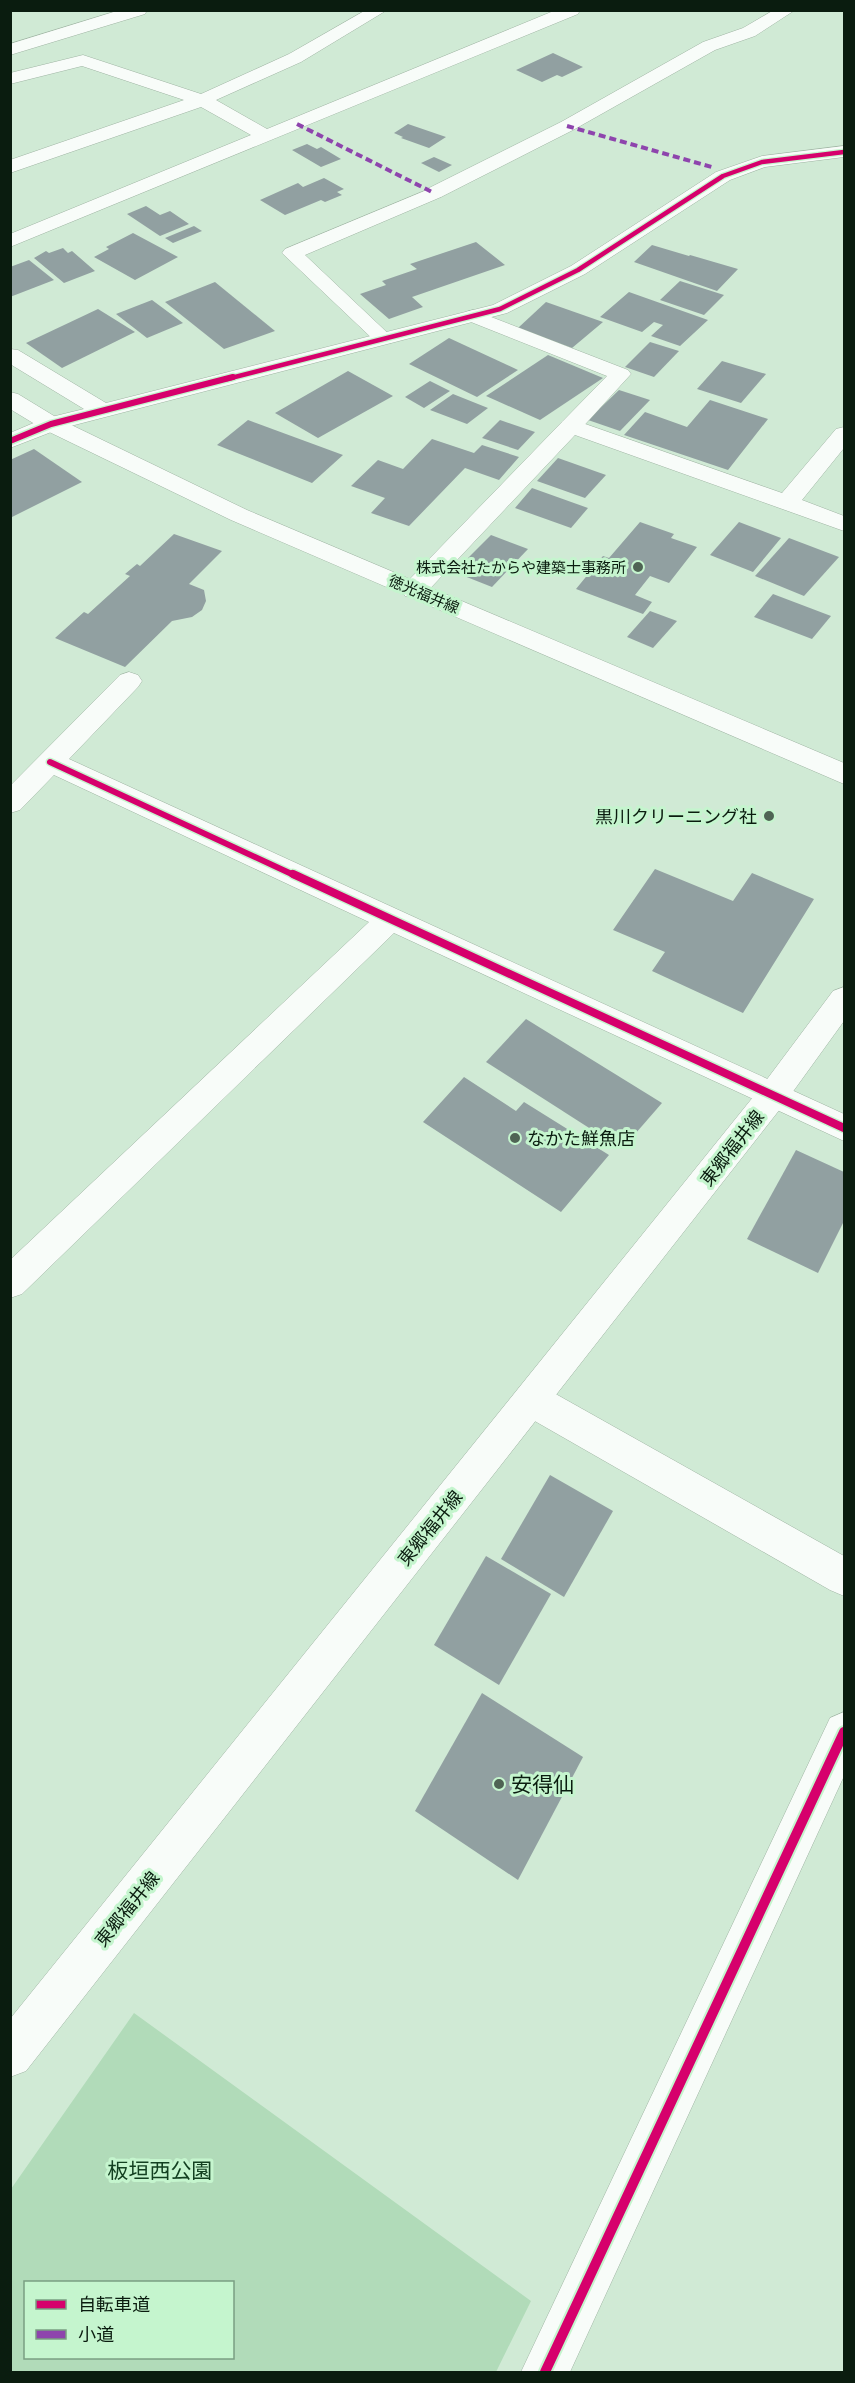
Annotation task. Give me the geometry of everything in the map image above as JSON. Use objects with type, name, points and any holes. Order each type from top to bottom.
[{"type":"street","points":[[10,50],[139,10]]},
{"type":"street","points":[[10,166],[202,100],[296,58],[379,10]]},
{"type":"street","points":[[10,241],[572,10]]},
{"type":"street","points":[[434,194],[567,126],[709,46],[749,32],[787,10]]},
{"type":"street","points":[[10,79],[83,60],[202,100],[266,136]]},
{"type":"street","points":[[10,441],[51,424],[501,309],[578,270],[723,176],[762,162],[844,152]]},
{"type":"street","points":[[10,355],[104,411]]},
{"type":"street","name":"徳光福井線","points":[[10,399],[51,424],[238,515],[844,774]]},
{"type":"street","points":[[414,590],[571,426],[844,524]]},
{"type":"street","points":[[787,503],[844,434]]},
{"type":"street","points":[[10,803],[129,681]]},
{"type":"street","points":[[50,762],[844,1128]]},
{"type":"street","points":[[10,1284],[391,918]]},
{"type":"street","name":"東郷福井線","points":[[10,2055],[773,1095],[844,999]]},
{"type":"street","points":[[532,1400],[844,1577]]},
{"type":"street","points":[[545,2373],[844,1732]]},
{"type":"lane","points":[[384,339],[292,253],[434,194]]},
{"type":"lane","points":[[473,316],[621,375],[571,426]]},
{"type":"green space","name":"板垣西公園","points":[[134,2013],[531,2301],[496,2372],[11,2372],[11,2189]]},
{"type":"building","points":[[553,53],[583,67],[562,77],[557,75],[542,82],[516,70]]},
{"type":"building","points":[[408,124],[446,137],[429,148],[401,138],[403,137],[394,133]]},
{"type":"building","points":[[307,144],[317,149],[321,147],[341,159],[321,167],[292,150]]},
{"type":"building","points":[[434,157],[452,165],[439,172],[421,163]]},
{"type":"building","points":[[324,178],[344,189],[337,192],[342,195],[325,202],[321,200],[285,215],[260,200],[298,183],[303,187]]},
{"type":"building","points":[[146,206],[160,215],[170,211],[189,224],[160,236],[127,214]]},
{"type":"building","points":[[194,226],[202,231],[173,243],[165,238]]},
{"type":"building","points":[[133,233],[178,257],[135,280],[94,257],[109,249],[106,247]]},
{"type":"building","points":[[476,242],[505,265],[412,297],[423,307],[389,319],[360,294],[386,285],[382,281],[417,269],[410,264]]},
{"type":"building","points":[[652,245],[738,269],[717,291],[634,262]]},
{"type":"building","points":[[63,248],[68,253],[72,251],[95,271],[64,283],[34,258],[46,251],[49,253]]},
{"type":"building","points":[[29,260],[54,280],[10,297],[10,267]]},
{"type":"building","points":[[680,281],[724,295],[704,315],[660,300]]},
{"type":"building","points":[[215,282],[275,331],[224,349],[165,302]]},
{"type":"building","points":[[629,292],[708,320],[680,346],[651,336],[663,325],[654,322],[642,332],[600,317]]},
{"type":"building","points":[[152,300],[183,323],[147,338],[116,314]]},
{"type":"building","points":[[546,302],[603,322],[572,348],[518,328]]},
{"type":"building","points":[[98,309],[135,332],[62,368],[26,343]]},
{"type":"building","points":[[449,338],[518,370],[477,397],[409,364]]},
{"type":"building","points":[[650,342],[679,351],[654,377],[625,367]]},
{"type":"building","points":[[548,355],[603,378],[540,420],[486,396]]},
{"type":"building","points":[[722,361],[766,374],[741,403],[697,389]]},
{"type":"building","points":[[348,371],[393,396],[318,438],[275,413]]},
{"type":"building","points":[[430,381],[450,391],[424,408],[405,397]]},
{"type":"building","points":[[619,390],[650,400],[620,431],[588,420]]},
{"type":"building","points":[[453,394],[488,408],[467,424],[430,410]]},
{"type":"building","points":[[710,400],[768,419],[728,470],[624,435],[645,412],[687,427]]},
{"type":"building","points":[[248,420],[343,455],[312,483],[217,445]]},
{"type":"building","points":[[500,420],[535,432],[518,450],[482,438]]},
{"type":"building","points":[[432,439],[474,453],[482,445],[519,457],[499,480],[465,468],[409,526],[371,513],[385,498],[351,486],[378,460],[403,469]]},
{"type":"building","points":[[34,449],[82,482],[10,518],[10,460]]},
{"type":"building","points":[[558,458],[606,475],[585,498],[537,481]]},
{"type":"building","points":[[532,488],[588,508],[571,528],[515,508]]},
{"type":"building","name":"株式会社たからや建築士事務所","points":[[640,522],[674,534],[671,538],[697,547],[669,583],[650,576],[635,595],[652,602],[643,614],[576,589],[603,556],[609,558]]},
{"type":"building","points":[[739,522],[781,538],[753,572],[710,555]]},
{"type":"building","points":[[174,534],[222,551],[189,584],[204,590],[206,601],[202,610],[192,617],[172,621],[125,667],[55,638],[84,612],[88,614],[130,576],[125,574],[137,564],[140,566]]},
{"type":"building","points":[[491,535],[528,549],[492,587],[454,572]]},
{"type":"building","points":[[789,538],[839,557],[804,596],[755,576]]},
{"type":"building","points":[[773,594],[831,616],[812,639],[754,617]]},
{"type":"building","points":[[650,611],[677,621],[653,648],[627,637]]},
{"type":"building","points":[[655,869],[733,901],[752,873],[814,899],[743,1013],[652,971],[665,952],[613,930]]},
{"type":"building","points":[[526,1019],[662,1103],[622,1149],[486,1062]]},
{"type":"building","name":"なかた鮮魚店","points":[[464,1077],[516,1111],[524,1102],[609,1155],[561,1212],[423,1122]]},
{"type":"building","points":[[796,1150],[844,1172],[844,1221],[818,1273],[747,1239]]},
{"type":"building","points":[[550,1475],[613,1511],[564,1597],[501,1559]]},
{"type":"building","points":[[486,1556],[551,1594],[499,1685],[434,1645]]},
{"type":"building","name":"安得仙","points":[[482,1693],[583,1757],[518,1880],[415,1811]]},
{"type":"marked path","points":[[297,124],[434,193]]},
{"type":"marked path","points":[[567,126],[715,168]]},
{"type":"cycle path","points":[[10,441],[51,424],[500,309],[578,270],[723,176],[762,162],[844,152]]},
{"type":"cycle path","points":[[50,762],[844,1128]]},
{"type":"cycle path","points":[[545,2372],[844,1732]]},
{"type":"place","name":"株式会社たからや建築士事務所","points":[[638,567]]},
{"type":"place","name":"黒川クリーニング社","points":[[769,816]]},
{"type":"place","name":"なかた鮮魚店","points":[[515,1138]]},
{"type":"place","name":"安得仙","points":[[499,1784]]}]
